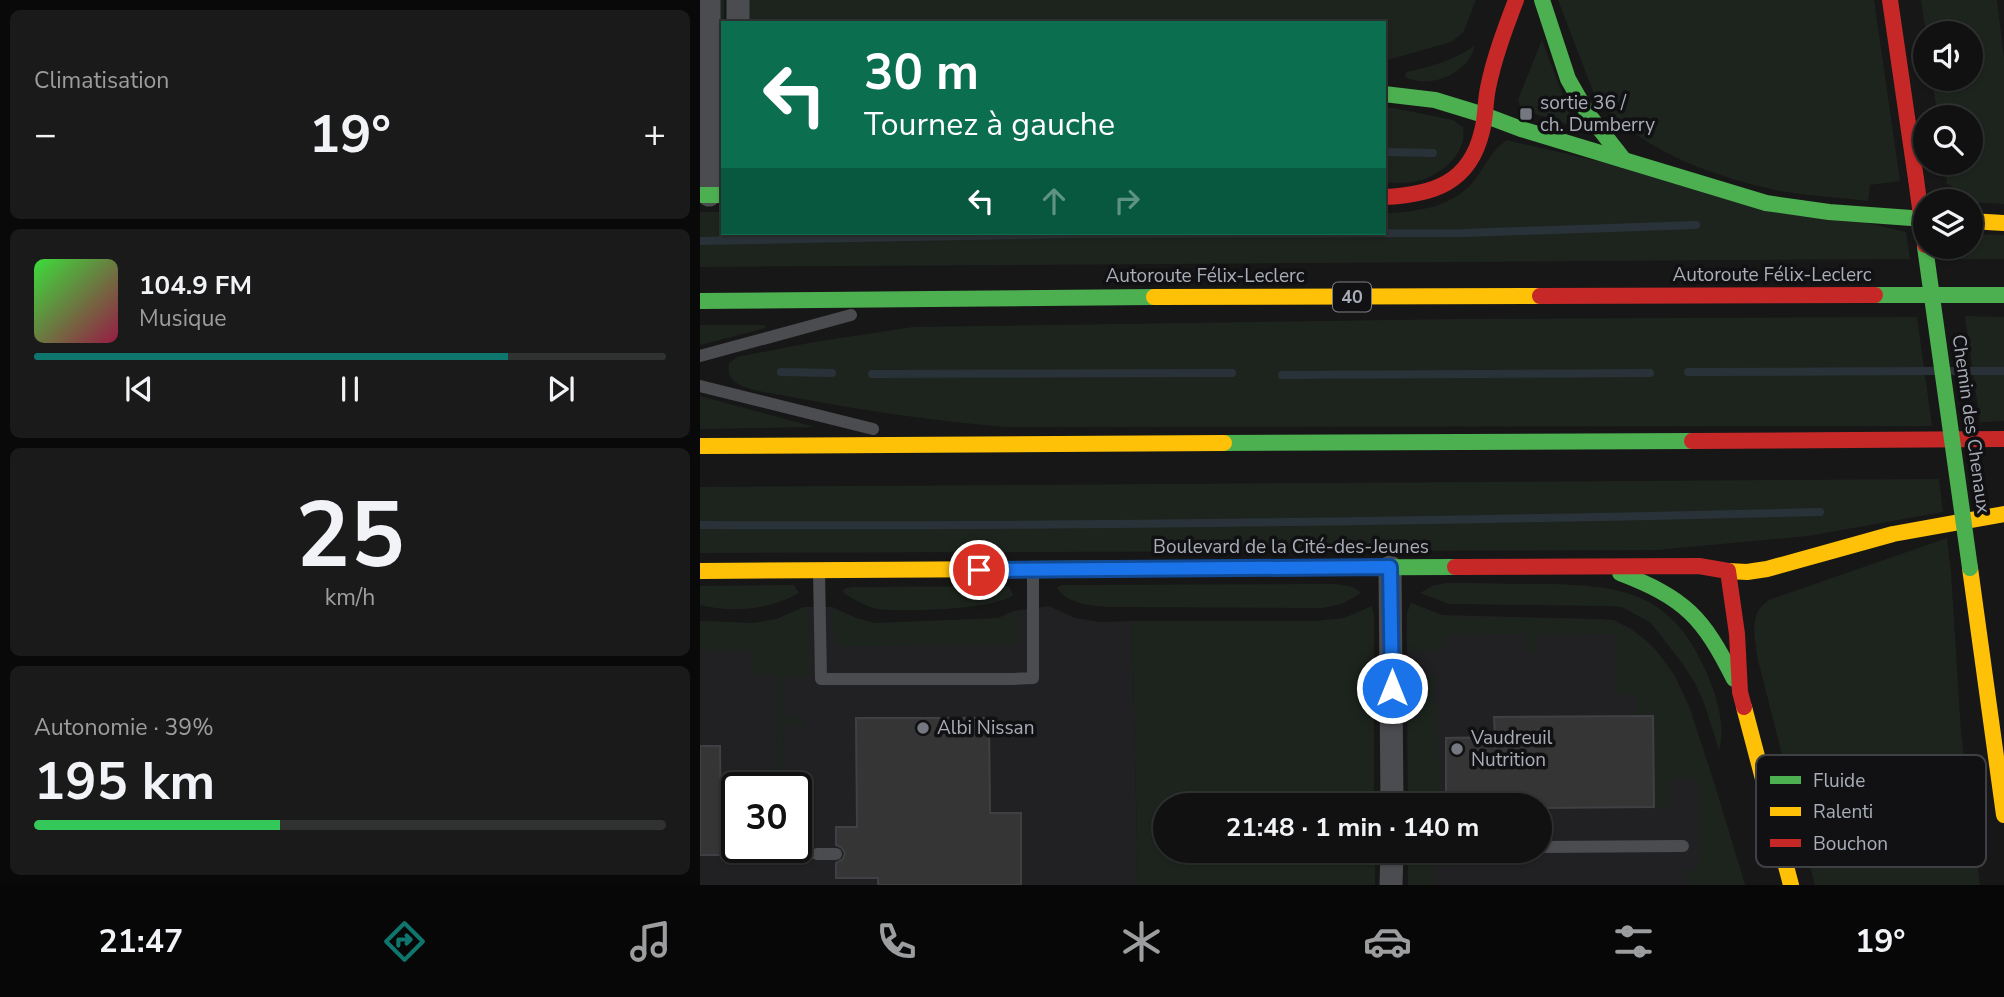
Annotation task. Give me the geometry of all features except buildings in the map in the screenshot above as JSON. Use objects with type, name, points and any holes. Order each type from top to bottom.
[{"type":"main road","points":[[1386,197],[1431,192],[1455,178],[1469,162],[1482,136],[1495,57],[1516,0]]},
{"type":"main road","points":[[1542,0],[1568,79],[1588,114],[1625,160]]},
{"type":"main road","name":"Chemin des Chenaux","points":[[1890,0],[1917,189]]},
{"type":"main road","points":[[1386,94],[1435,100],[1521,130],[1774,204],[1864,216],[1913,218]]},
{"type":"main road","points":[[1983,222],[2004,223]]},
{"type":"main road","name":"Chemin des Chenaux","points":[[1927,259],[2004,815]]},
{"type":"main road","name":"Autoroute Félix-Leclerc","points":[[700,301],[2004,295]]},
{"type":"main road","points":[[700,446],[2004,439]]},
{"type":"main road","name":"Boulevard de la Cité-des-Jeunes","points":[[700,570],[1699,566],[1728,571],[1767,569],[1893,534],[2004,514]]},
{"type":"main road","points":[[1604,568],[1649,584],[1671,594],[1686,605],[1700,619],[1740,692]]},
{"type":"main road","points":[[1728,571],[1737,634],[1740,692],[1757,755]]},
{"type":"main road","points":[[1786,867],[1791,885]]},
{"type":"street","points":[[709,0],[711,195]]},
{"type":"street","points":[[738,0],[738,21]]},
{"type":"street","points":[[1390,567],[1392,793]]},
{"type":"street","points":[[1391,885],[1392,863]]},
{"type":"lane","points":[[700,356],[909,300]]},
{"type":"lane","points":[[700,386],[856,426],[972,445]]},
{"type":"lane","points":[[819,570],[821,679],[1033,678],[1033,570]]},
{"type":"lane","points":[[1552,847],[1683,846]]},
{"type":"lane","points":[[817,854],[836,854]]},
{"type":"shaded area","points":[[720,0],[724,0],[724,21],[721,21],[720,131]]},
{"type":"shaded area","points":[[747,0],[1476,0],[1463,33],[1451,42],[1386,60],[1386,21],[747,21]]},
{"type":"shaded area","points":[[1558,0],[1874,0],[1900,181],[1870,185],[1868,201],[1795,193],[1723,176],[1654,146],[1614,117],[1596,99]]},
{"type":"shaded area","points":[[1921,0],[1997,0],[2004,58],[2004,204],[1983,203],[1983,189],[1952,189],[1951,185],[1947,184],[1946,175],[1983,175],[1983,105],[1936,105],[1934,91],[1983,91],[1983,21],[1924,21]]},
{"type":"shaded area","points":[[1542,40],[1575,127],[1521,109],[1518,100]]},
{"type":"shaded area","points":[[1475,45],[1465,64],[1448,76],[1426,81],[1405,77],[1406,72],[1460,55]]},
{"type":"shaded area","points":[[1386,108],[1453,120],[1463,127],[1461,146],[1451,162],[1427,178],[1386,183]]},
{"type":"shaded area","points":[[1507,140],[1906,232],[1910,259],[700,267],[700,212],[721,212],[721,235],[1386,235],[1386,213],[1423,209],[1458,195],[1477,177]]},
{"type":"shaded area","points":[[1983,234],[2004,235],[2004,259],[1983,259]]},
{"type":"shaded area","points":[[1965,316],[2004,317],[2004,421],[1980,422]]},
{"type":"shaded area","points":[[1917,317],[1932,426],[1006,427],[899,415],[762,392],[735,382],[729,369],[729,363],[737,357],[913,327],[1461,319]]},
{"type":"shaded area","points":[[700,325],[764,325],[766,328],[700,345]]},
{"type":"shaded area","points":[[700,396],[815,427],[700,429]]},
{"type":"shaded area","points":[[1939,479],[1943,512],[1808,536],[1657,550],[700,553],[700,487]]},
{"type":"shaded area","points":[[1947,538],[1964,755],[1782,755],[1754,635],[1758,613],[1769,600]]},
{"type":"shaded area","points":[[1447,583],[1599,587],[1623,592],[1663,611],[1680,627],[1695,649],[1708,676],[1721,722],[1719,750],[1696,685],[1651,623],[1622,607],[1449,604],[1420,593],[1432,586]]},
{"type":"shaded area","points":[[1335,584],[1353,587],[1361,593],[1342,604],[1322,608],[1109,607],[1073,601],[1057,587],[1062,585]]},
{"type":"shaded area","points":[[794,585],[799,593],[763,606],[725,609],[700,605],[700,586]]},
{"type":"shaded area","points":[[1009,586],[1013,595],[1003,600],[969,607],[927,610],[878,609],[843,592],[844,589],[853,587]]},
{"type":"shaded area","points":[[1411,603],[1442,615],[1614,620],[1633,630],[1653,648],[1674,674],[1690,708],[1745,885],[1408,885],[1408,863],[1552,863],[1552,793],[1408,793],[1407,613]]},
{"type":"shaded area","points":[[1411,603],[1442,615],[1457,617],[1596,619],[1621,625],[1641,637],[1658,653],[1684,696],[1702,744],[1745,885],[1687,885],[1686,870],[1699,866],[1698,779],[1669,778],[1669,807],[1654,807],[1653,716],[1637,716],[1637,695],[1615,695],[1615,634],[1537,635],[1537,654],[1527,654],[1525,634],[1447,635],[1447,650],[1407,652],[1407,613]]},
{"type":"shaded area","points":[[1049,606],[1075,618],[1101,622],[1132,621],[1138,885],[700,885],[700,621],[753,623],[777,619],[804,607],[832,607],[875,623],[998,618],[1013,611]]},
{"type":"shaded area","points":[[1372,606],[1374,793],[1153,793],[1153,863],[1375,863],[1375,885],[1138,885],[1132,621],[1315,621],[1344,618]]},
{"type":"shaded area","points":[[808,607],[809,678],[784,677],[784,716],[805,717],[803,726],[783,725],[784,772],[776,772],[777,675],[753,675],[752,651],[700,651],[700,621],[753,623],[777,619]]},
{"type":"shaded area","points":[[832,607],[875,623],[998,618],[1019,610],[1017,645],[835,646]]},
{"type":"shaded area","points":[[1435,676],[1433,704],[1438,704],[1439,793],[1408,793],[1407,677]]},
{"type":"shaded area","points":[[1452,863],[1452,866],[1433,866],[1433,885],[1408,885],[1408,865]]},
{"type":"shaded area","points":[[1810,867],[1978,867],[1980,885],[1815,885]]},
{"type":"waterway","points":[[1386,152],[1433,153]]},
{"type":"waterway","points":[[1386,233],[1696,225]]},
{"type":"waterway","points":[[700,241],[1014,235]]},
{"type":"waterway","points":[[1688,372],[1935,371]]},
{"type":"waterway","points":[[1951,371],[2004,371]]},
{"type":"waterway","points":[[781,372],[832,373]]},
{"type":"waterway","points":[[872,374],[1232,373]]},
{"type":"waterway","points":[[1282,375],[1650,373]]},
{"type":"waterway","points":[[700,525],[1260,523],[1820,512]]},
{"type":"traffic: fast","points":[[1542,0],[1568,79],[1588,114],[1624,160]]},
{"type":"traffic: fast","points":[[1386,94],[1435,100],[1484,115]]},
{"type":"traffic: fast","points":[[1484,115],[1521,129],[1766,203],[1829,212],[1913,218]]},
{"type":"traffic: fast","points":[[700,195],[721,195]]},
{"type":"traffic: fast","points":[[1927,259],[1970,568]]},
{"type":"traffic: fast","points":[[1875,295],[2004,295]]},
{"type":"traffic: fast","points":[[700,301],[1154,297]]},
{"type":"traffic: fast","points":[[1224,443],[1692,441]]},
{"type":"traffic: fast","points":[[1023,569],[1455,567]]},
{"type":"traffic: fast","points":[[1620,573],[1661,591],[1690,612],[1712,640],[1734,679]]},
{"type":"traffic: slow","points":[[1983,222],[2004,223]]},
{"type":"traffic: slow","points":[[1154,297],[1540,296]]},
{"type":"traffic: slow","points":[[700,446],[1224,443]]},
{"type":"traffic: slow","points":[[1728,571],[1767,569],[1893,534],[2004,514]]},
{"type":"traffic: slow","points":[[1970,568],[2004,815]]},
{"type":"traffic: slow","points":[[700,571],[1023,569]]},
{"type":"traffic: slow","points":[[1744,707],[1757,755]]},
{"type":"traffic: slow","points":[[1786,867],[1791,885]]},
{"type":"traffic: jam","points":[[1386,197],[1433,189],[1447,183],[1469,163],[1482,131],[1493,66],[1516,0]]},
{"type":"traffic: jam","points":[[1890,0],[1916,179]]},
{"type":"traffic: jam","points":[[1916,179],[1917,189]]},
{"type":"traffic: jam","points":[[1540,296],[1875,295]]},
{"type":"traffic: jam","points":[[1692,441],[2004,439]]},
{"type":"traffic: jam","points":[[1455,567],[1699,566],[1728,571],[1737,634],[1740,692],[1744,707]]},
{"type":"place","name":"sortie 36 / ch. Dumberry","points":[[1526,114]]},
{"type":"place","name":"Albi Nissan","points":[[923,728]]},
{"type":"place","name":"Vaudreuil Nutrition","points":[[1457,749]]},
{"type":"route","points":[[979,570],[1390,567],[1392,688]]}]
